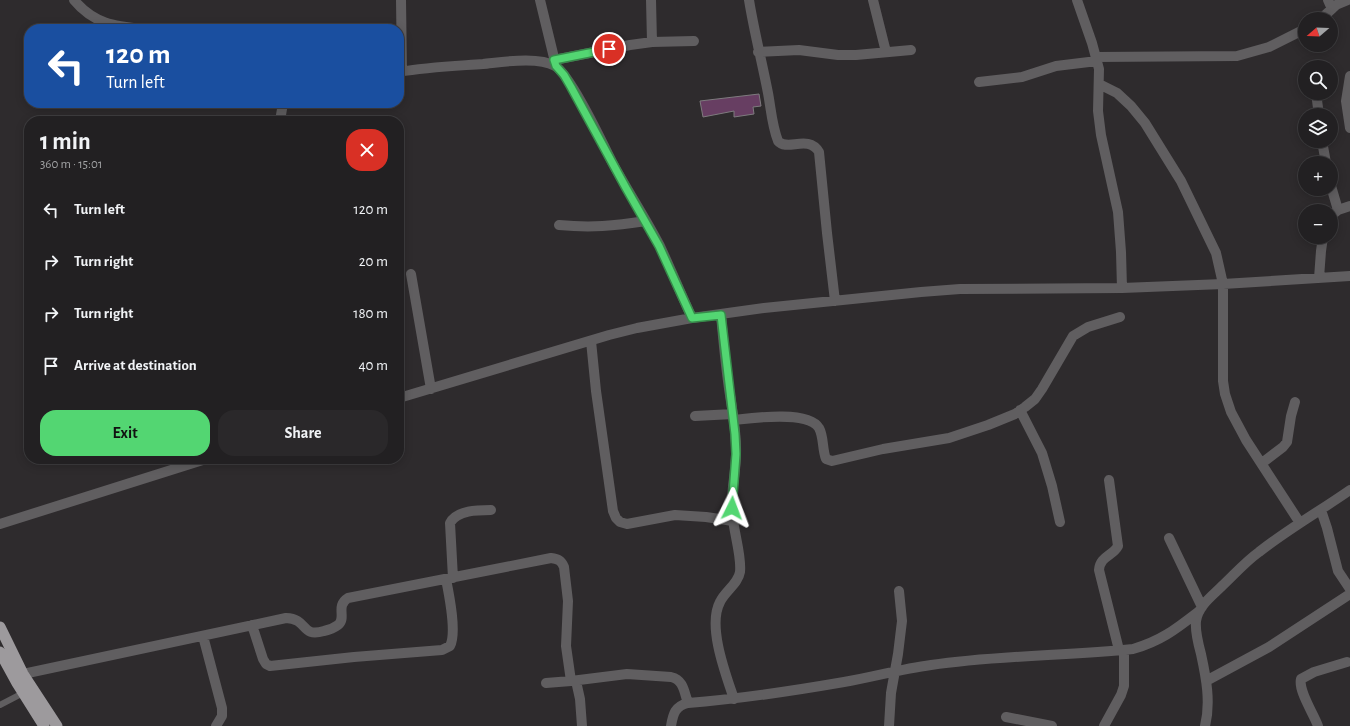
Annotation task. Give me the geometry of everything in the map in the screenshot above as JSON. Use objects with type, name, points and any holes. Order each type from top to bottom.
[{"type":"highway","points":[[0,627],[23,674],[57,726]]},
{"type":"highway","points":[[0,652],[44,726]]},
{"type":"street","points":[[74,0],[82,10],[96,20],[109,24]]},
{"type":"street","points":[[401,0],[401,24]]},
{"type":"street","points":[[540,0],[555,63],[571,87],[626,188],[646,221],[692,318]]},
{"type":"street","points":[[651,0],[652,42]]},
{"type":"street","points":[[749,0],[758,52],[778,141],[783,144],[812,145],[816,147],[819,152],[826,233],[835,301]]},
{"type":"street","points":[[873,0],[886,52]]},
{"type":"street","points":[[1076,0],[1097,59],[1099,84],[1098,111],[1101,135],[1116,201],[1120,234],[1122,288]]},
{"type":"street","points":[[1330,5],[1348,0]]},
{"type":"street","points":[[979,82],[1022,77],[1043,69],[1097,59],[1237,56],[1269,46],[1298,32]]},
{"type":"street","points":[[404,71],[527,61],[555,63],[609,49],[652,42],[694,41]]},
{"type":"street","points":[[758,52],[799,50],[838,55],[856,55],[911,50]]},
{"type":"street","points":[[1350,76],[1346,101],[1350,128]]},
{"type":"street","points":[[1099,84],[1117,93],[1131,106],[1145,123],[1181,181],[1216,253],[1223,284],[1224,381],[1231,412],[1238,426],[1300,523]]},
{"type":"street","points":[[1338,212],[1350,206]]},
{"type":"street","points":[[559,225],[585,227],[612,226],[646,221]]},
{"type":"street","points":[[1319,278],[1321,244]]},
{"type":"street","points":[[411,274],[431,389]]},
{"type":"street","points":[[404,397],[637,328],[692,318],[764,308],[960,289],[1122,288],[1223,284],[1350,276]]},
{"type":"street","points":[[721,315],[728,382],[734,417],[736,454],[732,493],[733,521],[740,572],[737,580],[725,593],[719,603],[716,617],[717,636],[721,656],[734,699]]},
{"type":"street","points":[[695,416],[794,417],[816,425],[820,430],[826,459],[832,461],[883,449],[949,438],[995,423],[1020,410],[1035,398],[1042,389],[1073,336],[1088,327],[1120,317]]},
{"type":"street","points":[[591,341],[596,391],[611,497],[616,518],[620,522],[627,524],[675,515],[706,517],[733,521]]},
{"type":"street","points":[[1262,463],[1283,447],[1287,442],[1295,402]]},
{"type":"street","points":[[1020,410],[1042,453],[1052,486],[1060,522]]},
{"type":"street","points":[[0,524],[190,464]]},
{"type":"street","points":[[1104,726],[1122,695],[1124,686],[1121,650],[1099,570],[1103,559],[1112,554],[1118,546],[1109,480]]},
{"type":"street","points":[[671,726],[674,713],[677,708],[688,703],[734,699],[846,682],[930,665],[990,658],[1048,656],[1121,650],[1149,644],[1162,638],[1200,609],[1243,565],[1276,539],[1350,490]]},
{"type":"street","points":[[252,625],[263,659],[266,664],[270,666],[442,650],[450,646],[453,637],[450,601],[450,522],[452,518],[457,515],[491,510]]},
{"type":"street","points":[[1321,510],[1329,533],[1338,571],[1350,589]]},
{"type":"street","points":[[1169,538],[1200,609],[1196,620],[1196,632],[1206,681],[1207,716],[1205,726]]},
{"type":"street","points":[[23,674],[286,618],[298,621],[310,633],[316,634],[329,630],[340,623],[342,620],[341,605],[348,598],[558,558],[564,567],[568,601],[566,646],[574,681],[580,699],[582,726]]},
{"type":"street","points":[[889,726],[891,693],[902,621],[899,591]]},
{"type":"street","points":[[1206,681],[1269,647],[1350,594]]},
{"type":"street","points":[[203,636],[222,708],[222,716],[216,726]]},
{"type":"street","points":[[1318,726],[1301,688],[1301,679],[1314,672],[1347,662]]},
{"type":"street","points":[[546,683],[627,674],[671,677],[677,678],[681,682],[688,703]]},
{"type":"street","points":[[1006,717],[1052,726]]},
{"type":"lane","points":[[0,705],[23,693]]},
{"type":"building","points":[[759,94],[761,106],[753,107],[754,114],[734,117],[734,111],[703,117],[700,101]]},
{"type":"route","points":[[609,49],[554,60],[556,66],[564,75],[591,121],[626,188],[646,221],[672,271],[692,318],[721,315],[724,351],[735,424],[736,465],[732,508]]}]
